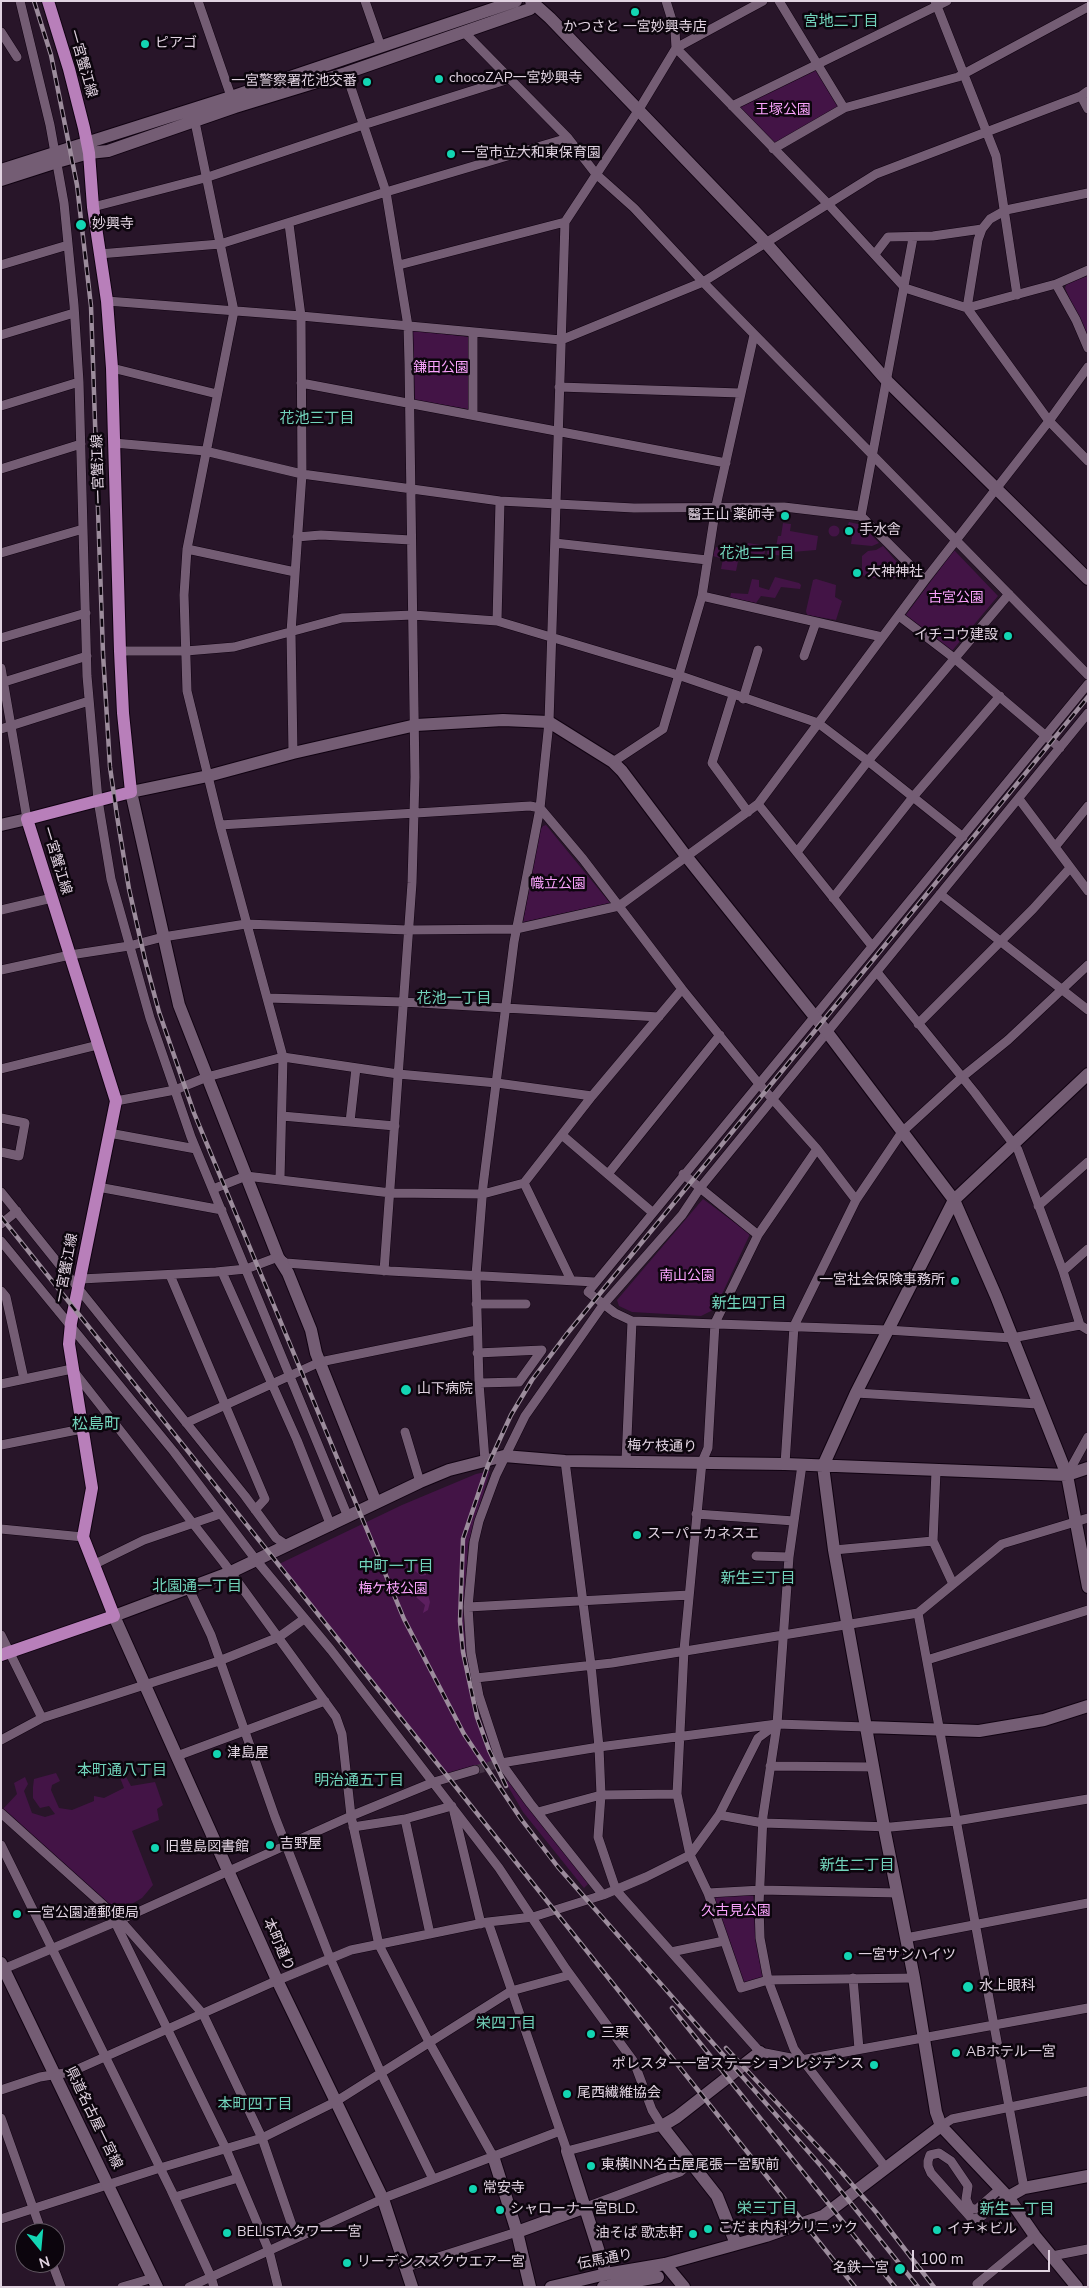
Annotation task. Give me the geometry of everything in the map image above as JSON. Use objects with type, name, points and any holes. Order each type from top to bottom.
[{"type":"main road","name":"一宮蟹江線","points":[[48,1],[69,69],[88,148],[99,254],[108,301],[112,368],[120,651],[123,713],[131,792],[27,819],[116,1101],[69,1344],[92,1488],[83,1537]]},
{"type":"main road","points":[[5,1654],[114,1616],[83,1537]]},
{"type":"street","points":[[20,1],[37,66],[56,158],[68,246],[74,313],[81,444],[89,701],[98,800],[111,879],[150,1018],[196,1149],[348,1517]]},
{"type":"street","points":[[198,1],[233,102]]},
{"type":"street","points":[[365,1],[380,47]]},
{"type":"street","points":[[88,148],[108,151],[195,122],[233,102],[380,47],[516,1]]},
{"type":"street","points":[[1,180],[56,158],[233,102],[346,72],[530,9],[533,1],[766,243],[888,382],[1088,579]]},
{"type":"street","points":[[666,1],[675,30],[676,48],[828,204],[905,288],[967,308],[1056,284],[1088,270]]},
{"type":"street","points":[[485,1460],[477,1353],[476,1275],[483,1194],[516,930],[540,808],[549,722],[565,222],[638,111],[676,48],[763,1]]},
{"type":"street","points":[[778,1],[844,108]]},
{"type":"street","points":[[732,106],[936,4],[947,1]]},
{"type":"street","points":[[936,4],[996,156],[1006,210],[1017,295]]},
{"type":"street","points":[[773,149],[844,108],[958,77],[1088,7]]},
{"type":"street","points":[[1,32],[17,58]]},
{"type":"street","points":[[464,32],[568,138],[596,174],[634,208],[754,335],[1088,675]]},
{"type":"street","points":[[346,72],[386,192],[408,326],[416,725],[414,814],[391,1193],[384,1271]]},
{"type":"street","points":[[93,207],[205,178],[509,79]]},
{"type":"street","points":[[108,301],[302,316],[561,340],[703,282],[876,174],[1085,94],[1088,110]]},
{"type":"street","points":[[195,122],[205,178],[234,311],[187,549],[184,594],[187,691],[220,825],[283,1057],[280,1179]]},
{"type":"street","points":[[99,254],[220,244],[568,138]]},
{"type":"street","points":[[1,170],[56,158]]},
{"type":"street","points":[[1088,193],[1006,210],[990,220],[982,229],[978,240],[967,308],[1049,421],[1088,461]]},
{"type":"street","points":[[399,265],[565,222]]},
{"type":"street","points":[[288,224],[302,316],[302,474],[291,632],[293,753]]},
{"type":"street","points":[[875,254],[888,237],[913,238],[982,229]]},
{"type":"street","points":[[861,516],[888,382],[913,238]]},
{"type":"street","points":[[1,265],[68,246]]},
{"type":"street","points":[[1056,284],[1076,320],[1088,348]]},
{"type":"street","points":[[1,335],[74,313]]},
{"type":"street","points":[[473,332],[473,415]]},
{"type":"street","points":[[613,762],[663,729],[702,596],[716,506],[754,335]]},
{"type":"street","points":[[1,970],[70,955],[129,946],[162,937],[246,924],[408,930],[516,930],[619,906],[758,804],[925,580],[1049,421],[1088,367]]},
{"type":"street","points":[[112,368],[217,394]]},
{"type":"street","points":[[1,406],[78,382]]},
{"type":"street","points":[[301,383],[726,463]]},
{"type":"street","points":[[559,387],[740,393]]},
{"type":"street","points":[[114,443],[205,451],[302,474],[500,501],[634,508],[784,507],[861,516],[925,580]]},
{"type":"street","points":[[1,469],[81,444]]},
{"type":"street","points":[[497,621],[500,501]]},
{"type":"street","points":[[1,553],[84,529]]},
{"type":"street","points":[[297,537],[321,535],[411,540]]},
{"type":"street","points":[[555,543],[707,560]]},
{"type":"street","points":[[187,549],[295,572]]},
{"type":"street","points":[[796,852],[868,761],[1009,594]]},
{"type":"street","points":[[702,596],[882,637]]},
{"type":"street","points":[[1,638],[86,613]]},
{"type":"street","points":[[120,651],[186,651],[234,647],[342,618],[413,615],[497,621],[678,675],[818,723],[963,837]]},
{"type":"street","points":[[899,616],[954,658],[1060,748]]},
{"type":"street","points":[[804,656],[816,622]]},
{"type":"street","points":[[743,698],[758,650]]},
{"type":"street","points":[[2,683],[87,656]]},
{"type":"street","points":[[1,668],[2,683],[27,819],[1,825]]},
{"type":"street","points":[[877,972],[1014,1143],[1084,1327],[1012,1338],[887,1330],[632,1320],[615,1314],[603,1305],[588,1292],[595,1282],[1088,684]]},
{"type":"street","points":[[733,695],[712,763],[748,812]]},
{"type":"street","points":[[833,898],[913,797],[1000,696]]},
{"type":"street","points":[[1,729],[89,701]]},
{"type":"street","points":[[603,1895],[501,1764],[476,1678],[468,1606],[474,1542],[479,1521],[504,1456],[525,1416],[603,1305],[682,1215],[700,1188],[1088,714]]},
{"type":"street","points":[[376,1503],[320,1362],[311,1330],[288,1273],[278,1257],[179,1005],[162,937],[131,792],[208,776],[293,753],[416,725],[503,720],[549,722],[613,762],[622,771],[686,856],[827,1032],[954,1200],[1067,1475],[1082,1520],[1088,1587]]},
{"type":"street","points":[[1019,799],[1088,890]]},
{"type":"street","points":[[758,804],[872,946]]},
{"type":"street","points":[[220,825],[530,806],[540,808],[583,859],[682,989],[759,1084],[817,1149],[856,1200]]},
{"type":"street","points":[[1055,847],[1088,806]]},
{"type":"street","points":[[918,1024],[1033,909],[1070,868]]},
{"type":"street","points":[[940,894],[1088,1010]]},
{"type":"street","points":[[1,910],[52,898]]},
{"type":"street","points":[[784,1464],[794,1326],[856,1200],[902,1132],[961,1078],[1008,1040],[1088,966]]},
{"type":"street","points":[[213,1189],[246,1176],[391,1193],[483,1194],[524,1183],[592,1096],[682,989]]},
{"type":"street","points":[[267,998],[403,1002],[506,1010],[659,1017]]},
{"type":"street","points":[[608,1174],[720,1035]]},
{"type":"street","points":[[2,1067],[98,1045]]},
{"type":"street","points":[[116,1101],[175,1090],[207,1077],[283,1057],[398,1074],[497,1083],[592,1096]]},
{"type":"street","points":[[350,1122],[356,1068]]},
{"type":"street","points":[[1078,2287],[1035,2236],[1004,2193],[941,2126],[936,2112],[914,1978],[884,1827],[834,1550],[823,1466],[887,1330],[954,1200],[1088,1074]]},
{"type":"street","points":[[282,1116],[395,1126]]},
{"type":"street","points":[[1,1118],[26,1123],[19,1156],[1,1152]]},
{"type":"street","points":[[109,1133],[196,1149]]},
{"type":"street","points":[[562,1135],[652,1212]]},
{"type":"street","points":[[817,1149],[758,1235],[715,1323],[708,1448],[702,1462],[684,1650],[677,1794],[690,1855],[708,1893],[741,1988],[768,1980],[914,1978]]},
{"type":"street","points":[[1038,1206],[1088,1162]]},
{"type":"street","points":[[683,1174],[758,1235]]},
{"type":"street","points":[[524,1183],[571,1280]]},
{"type":"street","points":[[98,1187],[222,1210]]},
{"type":"street","points":[[1,1192],[80,1285],[276,1538],[288,1546]]},
{"type":"street","points":[[1,1224],[16,1211]]},
{"type":"street","points":[[1,1241],[174,1452],[256,1560],[453,1807],[533,1917],[570,1975],[634,2062],[652,2110],[662,2126],[717,2196],[736,2244]]},
{"type":"street","points":[[1063,1271],[1088,1249]]},
{"type":"street","points":[[80,1285],[170,1275],[222,1272],[246,1268],[278,1257]]},
{"type":"street","points":[[278,1257],[286,1263],[384,1271],[595,1282]]},
{"type":"street","points":[[222,1272],[297,1440],[330,1526]]},
{"type":"street","points":[[170,1275],[265,1499],[256,1510]]},
{"type":"street","points":[[1,1291],[6,1297],[24,1379]]},
{"type":"street","points":[[476,1304],[526,1304]]},
{"type":"street","points":[[626,1461],[632,1320]]},
{"type":"street","points":[[186,1423],[320,1362],[477,1330]]},
{"type":"street","points":[[477,1353],[542,1350],[520,1382],[479,1383]]},
{"type":"street","points":[[1,1384],[72,1369],[231,1572],[336,1717],[342,1734],[353,1827],[379,1945],[429,2042],[493,2156],[517,2232],[530,2287]]},
{"type":"street","points":[[856,1393],[1038,1404]]},
{"type":"street","points":[[1,1444],[82,1429]]},
{"type":"street","points":[[405,1432],[420,1482]]},
{"type":"street","points":[[1067,1475],[1088,1437]]},
{"type":"street","name":"梅ケ枝通り","points":[[114,1616],[231,1572],[449,1470],[504,1456],[564,1461],[784,1464],[1067,1475],[1088,1468]]},
{"type":"street","points":[[564,1461],[591,1665],[599,1747],[601,1796],[598,1837],[616,1890],[760,2052],[801,2060],[1088,2008]]},
{"type":"street","points":[[802,1465],[788,1557],[777,1724],[763,1823],[760,1938],[768,1980],[790,2041],[801,2060],[886,2168]]},
{"type":"street","points":[[936,1471],[933,1541],[952,1584]]},
{"type":"street","points":[[93,1565],[144,1540],[220,1514]]},
{"type":"street","points":[[696,1514],[794,1521]]},
{"type":"street","points":[[476,1678],[591,1665],[918,1613],[1002,1544],[1082,1520]]},
{"type":"street","points":[[1,1529],[83,1537]]},
{"type":"street","points":[[834,1550],[933,1541]]},
{"type":"street","points":[[756,1556],[788,1557]]},
{"type":"street","points":[[189,1589],[211,1635],[218,1661],[286,1846],[330,1958],[381,2074],[433,2179]]},
{"type":"street","points":[[468,1606],[689,1595]]},
{"type":"street","points":[[927,1660],[1088,1610]]},
{"type":"street","points":[[918,1613],[1024,2188]]},
{"type":"street","name":"本町通り","points":[[114,1616],[277,1980],[383,2199],[407,2267],[412,2287]]},
{"type":"street","points":[[1,1740],[42,1718],[145,1686],[218,1661],[279,1637],[304,1618]]},
{"type":"street","points":[[1,1636],[5,1654],[42,1718]]},
{"type":"street","points":[[176,1756],[325,1701]]},
{"type":"street","points":[[501,1764],[599,1747],[777,1724],[979,1731],[1007,1728],[1044,1720],[1088,1706]]},
{"type":"street","points":[[1,2090],[40,2077],[71,2072],[169,2030],[277,1980],[351,1950],[485,1923],[533,1917],[616,1890],[690,1855],[718,1815],[758,1738],[777,1724]]},
{"type":"street","points":[[770,1766],[874,1768]]},
{"type":"street","points":[[2,1967],[52,1949],[118,1921],[351,1816],[434,1782],[475,1770]]},
{"type":"street","points":[[538,1812],[601,1796],[677,1794]]},
{"type":"street","points":[[718,1815],[763,1823],[884,1827],[956,1821],[1088,1799]]},
{"type":"street","points":[[353,1827],[405,1819],[453,1807]]},
{"type":"street","points":[[453,1807],[485,1923],[511,1991],[586,2207],[607,2283]]},
{"type":"street","points":[[1,1813],[118,1921],[203,2014],[262,2138],[296,2237]]},
{"type":"street","points":[[405,1819],[430,1934]]},
{"type":"street","points":[[1,1845],[175,2197],[214,2287]]},
{"type":"street","points":[[708,1893],[761,1890],[898,1893]]},
{"type":"street","points":[[906,1938],[1088,1903]]},
{"type":"street","points":[[118,1921],[226,2149],[269,2251],[278,2287]]},
{"type":"street","points":[[671,1952],[724,1941]]},
{"type":"street","name":"県道名古屋一宮線","points":[[2,1967],[155,2283]]},
{"type":"street","points":[[1,2219],[160,2168],[262,2138],[335,2102],[511,1991],[570,1975]]},
{"type":"street","points":[[853,1978],[859,2049]]},
{"type":"street","points":[[567,2151],[662,2126],[677,2117],[760,2052]]},
{"type":"street","points":[[941,2126],[952,2119],[1088,2091]]},
{"type":"street","points":[[1,2118],[38,2223]]},
{"type":"street","name":"伝馬通り","points":[[607,2283],[665,2264],[766,2236],[823,2216],[941,2126]]},
{"type":"street","points":[[189,2287],[383,2199],[560,2131]]},
{"type":"street","points":[[1004,2193],[979,2218],[972,2219],[931,2173],[928,2160],[930,2156],[939,2153],[952,2161],[968,2186],[967,2203],[972,2209],[977,2209],[1004,2193],[1088,2176]]},
{"type":"street","points":[[407,2267],[517,2232],[586,2207],[680,2172],[691,2163]]},
{"type":"street","points":[[175,2197],[238,2178]]},
{"type":"street","points":[[980,2287],[977,2284],[1035,2236]]},
{"type":"street","points":[[1052,2256],[1088,2249]]},
{"type":"street","points":[[662,2282],[665,2264]]},
{"type":"street","points":[[665,2264],[684,2287]]},
{"type":"street","points":[[56,2273],[61,2287]]},
{"type":"street","name":"伝馬通り","points":[[551,2287],[662,2282]]},
{"type":"street","points":[[122,2287],[155,2283]]},
{"type":"green space","name":"王塚公園","points":[[816,67],[840,107],[773,146],[737,107]]},
{"type":"green space","points":[[1088,276],[1088,342],[1065,288],[1067,283]]},
{"type":"green space","name":"鎌田公園","points":[[413,330],[468,337],[468,409],[415,400]]},
{"type":"green space","points":[[849,522],[862,525],[879,543],[872,546],[851,544],[853,529],[847,527]]},
{"type":"green space","points":[[783,523],[791,524],[790,531],[818,536],[816,550],[792,552],[784,556],[767,554],[768,546],[776,547],[778,536],[781,536]]},
{"type":"green space","points":[[832,526],[836,526],[839,531],[838,535],[832,536],[829,533],[829,529]]},
{"type":"green space","points":[[748,543],[766,546],[764,556],[746,552]]},
{"type":"green space","points":[[883,546],[903,569],[894,578],[871,578],[862,575],[862,556],[868,551],[876,550]]},
{"type":"green space","points":[[716,547],[740,552],[736,571],[721,569],[723,559],[713,556]]},
{"type":"green space","name":"古宮公園","points":[[954,550],[998,596],[951,652],[905,616]]},
{"type":"green space","points":[[775,577],[799,583],[801,585],[800,589],[781,587],[775,598],[761,596],[756,603],[730,598],[731,593],[748,594],[752,579],[759,580],[759,587],[769,590]]},
{"type":"green space","points":[[816,579],[836,585],[835,597],[842,601],[836,620],[807,615],[806,611],[813,580]]},
{"type":"green space","name":"幟立公園","points":[[546,825],[610,903],[523,922],[540,830]]},
{"type":"green space","name":"南山公園","points":[[703,1199],[750,1234],[715,1309],[701,1316],[632,1312],[619,1306],[617,1300]]},
{"type":"green space","name":"梅ケ枝公園","points":[[490,1471],[468,1544],[464,1615],[473,1690],[479,1716],[497,1762],[448,1775],[279,1564],[402,1505],[476,1474]]},
{"type":"green space","points":[[56,1773],[60,1781],[52,1785],[51,1790],[59,1808],[72,1810],[94,1801],[94,1796],[104,1798],[124,1788],[119,1775],[124,1773],[131,1786],[155,1782],[163,1805],[157,1809],[159,1820],[132,1831],[153,1885],[142,1898],[118,1912],[3,1809],[17,1794],[14,1783],[25,1777],[28,1784],[24,1791],[32,1813],[45,1817],[55,1814],[49,1806],[40,1808],[33,1798],[33,1787],[34,1779]]},
{"type":"green space","points":[[508,1780],[589,1883],[584,1888],[523,1812],[506,1783]]},
{"type":"green space","name":"久古見公園","points":[[753,1893],[756,1940],[764,1979],[743,1985],[713,1896]]},
{"type":"shaded area","points":[[420,1564],[426,1569],[426,1575],[421,1576],[415,1571],[408,1575],[408,1568],[412,1565]]},
{"type":"shaded area","points":[[423,1591],[428,1595],[430,1602],[428,1610],[423,1613],[425,1605],[416,1597]]},
{"type":"tunnel","points":[[475,1770],[501,1763]]},
{"type":"railway","points":[[34,1],[51,55],[77,185],[91,306],[103,654],[110,767],[117,816],[129,889],[145,960],[159,1012],[194,1113],[404,1619],[464,1734],[521,1819],[558,1867],[821,2166],[918,2287]]},
{"type":"railway","points":[[506,1786],[489,1750],[477,1717],[463,1652],[460,1621],[463,1539],[488,1465],[511,1415],[532,1380],[566,1335],[1088,697]]},
{"type":"railway","points":[[1,1217],[855,2287]]},
{"type":"railway","points":[[672,2008],[895,2287]]},
{"type":"railway","points":[[726,2048],[837,2167],[876,2212],[934,2287]]},
{"type":"place","name":"かつさと 一宮妙興寺店","points":[[635,12]]},
{"type":"place","name":"ピアゴ","points":[[145,44]]},
{"type":"place","name":"chocoZAP一宮妙興寺","points":[[439,79]]},
{"type":"place","name":"一宮警察署花池交番","points":[[367,82]]},
{"type":"place","name":"一宮市立大和東保育園","points":[[451,154]]},
{"type":"place","name":"妙興寺","points":[[81,225]]},
{"type":"place","name":"醫王山 薬師寺","points":[[785,516]]},
{"type":"place","name":"手水舎","points":[[849,531]]},
{"type":"place","name":"大神神社","points":[[857,573]]},
{"type":"place","name":"イチコウ建設","points":[[1008,636]]},
{"type":"place","name":"一宮社会保険事務所","points":[[955,1281]]},
{"type":"place","name":"山下病院","points":[[406,1390]]},
{"type":"place","name":"スーパーカネスエ","points":[[637,1535]]},
{"type":"place","name":"津島屋","points":[[217,1754]]},
{"type":"place","name":"吉野屋","points":[[270,1845]]},
{"type":"place","name":"旧豊島図書館","points":[[155,1848]]},
{"type":"place","name":"一宮公園通郵便局","points":[[17,1914]]},
{"type":"place","name":"一宮サンハイツ","points":[[848,1956]]},
{"type":"place","name":"水上眼科","points":[[968,1987]]},
{"type":"place","name":"三栗","points":[[591,2034]]},
{"type":"place","name":"ABホテル一宮","points":[[956,2053]]},
{"type":"place","name":"ポレスター一宮ステーションレジデンス","points":[[874,2065]]},
{"type":"place","name":"尾西繊維協会","points":[[567,2094]]},
{"type":"place","name":"東横INN名古屋尾張一宮駅前","points":[[591,2166]]},
{"type":"place","name":"常安寺","points":[[473,2189]]},
{"type":"place","name":"シャローナ一宮BLD.","points":[[500,2210]]},
{"type":"place","name":"こだま内科クリニック","points":[[708,2229]]},
{"type":"place","name":"イチ＊ビル","points":[[937,2230]]},
{"type":"place","name":"BELISTAタワー一宮","points":[[227,2233]]},
{"type":"place","name":"油そば 歌志軒","points":[[693,2234]]},
{"type":"place","name":"リーデンススクウエア一宮","points":[[347,2263]]},
{"type":"place","name":"名鉄一宮","points":[[900,2269]]},
{"type":"district","name":"宮地二丁目","points":[[841,22]]},
{"type":"district","name":"花池三丁目","points":[[317,419]]},
{"type":"district","name":"花池二丁目","points":[[757,554]]},
{"type":"district","name":"花池一丁目","points":[[454,999]]},
{"type":"district","name":"新生四丁目","points":[[749,1304]]},
{"type":"district","name":"松島町","points":[[96,1425]]},
{"type":"district","name":"中町一丁目","points":[[396,1567]]},
{"type":"district","name":"新生三丁目","points":[[758,1579]]},
{"type":"district","name":"北園通一丁目","points":[[197,1587]]},
{"type":"district","name":"本町通八丁目","points":[[122,1771]]},
{"type":"district","name":"明治通五丁目","points":[[359,1781]]},
{"type":"district","name":"新生二丁目","points":[[857,1866]]},
{"type":"district","name":"栄四丁目","points":[[506,2024]]},
{"type":"district","name":"本町四丁目","points":[[255,2105]]},
{"type":"district","name":"栄三丁目","points":[[767,2209]]},
{"type":"district","name":"新生一丁目","points":[[1017,2210]]}]
